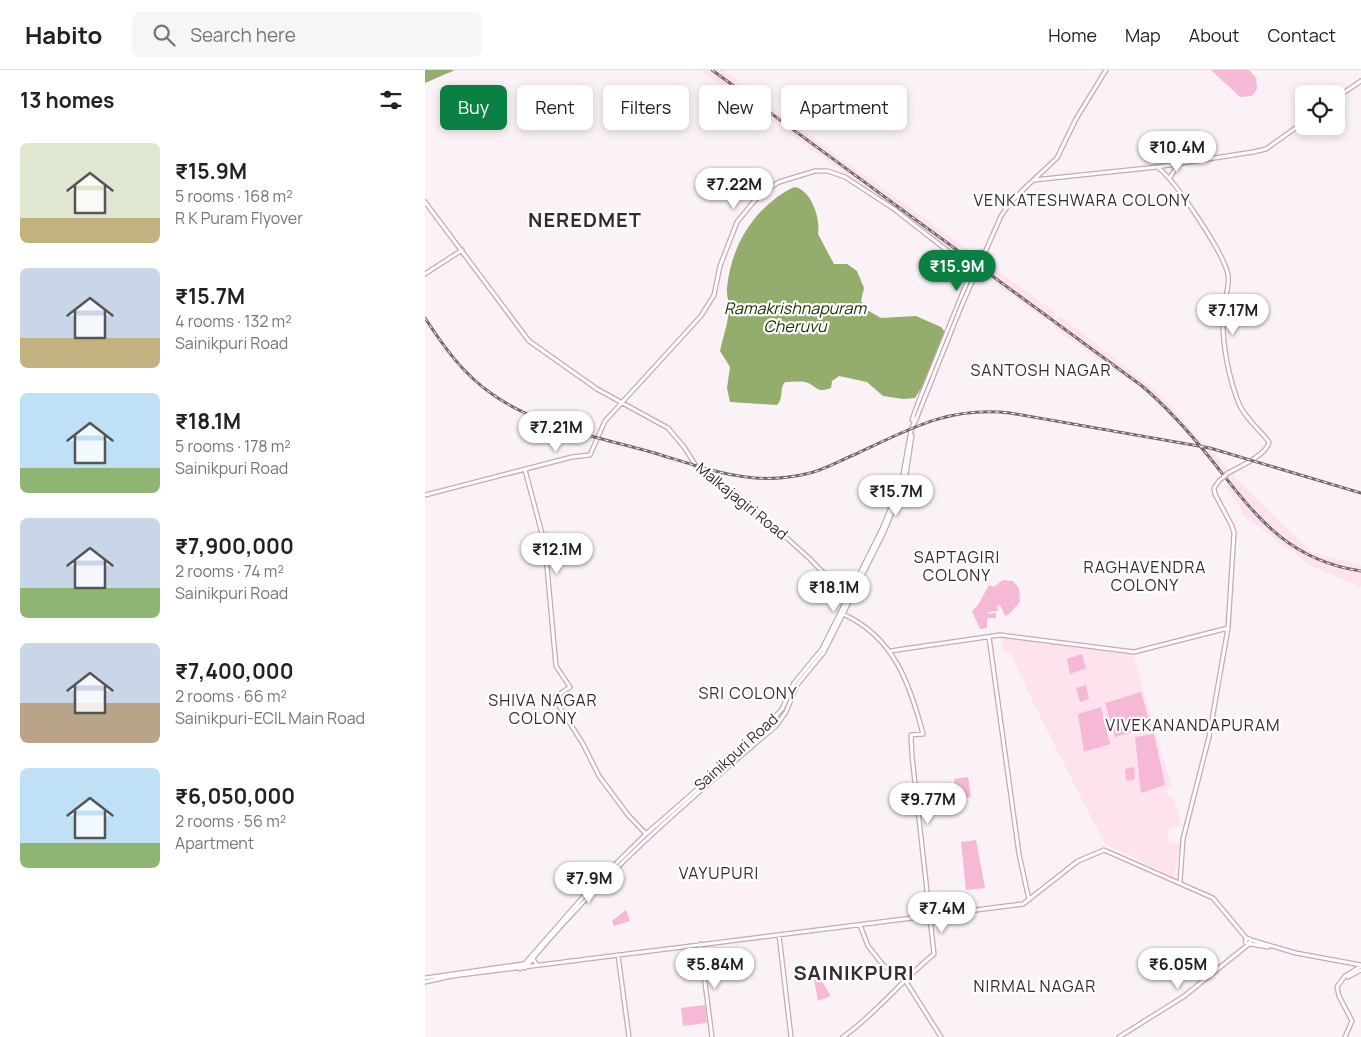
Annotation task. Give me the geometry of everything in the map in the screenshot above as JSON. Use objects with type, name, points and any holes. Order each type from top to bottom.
[{"type":"street","points":[[915,422],[961,307],[1001,216],[1009,204],[1030,182],[1057,158],[1076,119],[1106,70]]},
{"type":"street","points":[[1345,92],[1361,81]]},
{"type":"street","points":[[1034,180],[1157,167],[1266,149],[1295,128]]},
{"type":"street","points":[[1170,178],[1173,170],[1180,163]]},
{"type":"street","points":[[1157,167],[1170,178],[1205,230],[1226,268],[1228,284],[1223,317],[1225,345],[1233,381],[1244,412],[1269,442],[1267,448],[1249,462],[1228,473],[1219,480],[1214,488],[1215,494],[1234,533],[1228,628],[1209,737],[1183,839],[1180,882]]},
{"type":"street","points":[[425,495],[572,457],[590,455],[605,421],[701,316],[711,302],[720,266],[737,222],[748,208],[763,193],[779,182],[815,171],[828,171],[845,177],[893,209],[972,271],[918,403],[912,420],[915,422]]},
{"type":"street","name":"Malkajagiri Road","points":[[425,202],[529,341],[621,404],[668,428],[680,441],[698,469],[749,504],[838,587],[851,596]]},
{"type":"street","points":[[425,274],[462,250]]},
{"type":"street","name":"Sainikpuri Road","points":[[790,698],[794,682],[822,649],[884,532],[905,481],[915,422]]},
{"type":"street","points":[[525,470],[545,545],[556,666],[570,686],[554,698],[583,744],[599,776],[628,815],[646,834]]},
{"type":"street","name":"Sainikpuri Road","points":[[523,968],[523,964],[590,889],[646,834],[775,726],[803,676],[824,652],[851,596]]},
{"type":"street","points":[[843,614],[865,628],[890,651],[903,674],[923,734],[911,735],[911,756],[931,915],[934,954],[905,980],[865,1022],[843,1037]]},
{"type":"street","points":[[890,651],[1000,636],[1134,652],[1228,628]]},
{"type":"street","points":[[989,637],[1019,854],[1029,900]]},
{"type":"street","name":"Sainikpuri Road","points":[[523,968],[594,890],[673,811]]},
{"type":"street","points":[[425,982],[452,976],[1016,905],[1029,900],[1078,861],[1104,850],[1213,898],[1248,942],[1361,967]]},
{"type":"street","points":[[860,925],[868,946],[878,960],[905,980],[941,1037]]},
{"type":"street","points":[[779,934],[791,1037]]},
{"type":"street","points":[[1119,1037],[1183,997],[1242,951],[1248,942]]},
{"type":"street","points":[[700,944],[712,1037]]},
{"type":"street","points":[[618,955],[629,1037]]},
{"type":"street","points":[[533,959],[539,965]]},
{"type":"street","points":[[425,978],[523,964],[539,965]]},
{"type":"street","points":[[1345,1037],[1352,1021],[1337,991],[1337,985],[1342,979],[1361,967]]},
{"type":"shaded area","points":[[700,70],[723,70],[743,85],[721,85]]},
{"type":"shaded area","points":[[1211,70],[1249,70],[1256,78],[1257,89],[1252,96],[1240,97]]},
{"type":"shaded area","points":[[771,107],[781,114],[781,128],[771,120]]},
{"type":"shaded area","points":[[785,130],[801,130],[1055,312],[1054,317],[1047,321],[936,241],[900,212]]},
{"type":"shaded area","points":[[1060,316],[1149,385],[1167,402],[1232,474],[1311,552],[1361,565],[1361,587],[1313,567],[1241,514],[1242,510],[1226,487],[1229,485],[1185,431],[1145,392],[1053,327],[1054,322]]},
{"type":"shaded area","points":[[1003,580],[1013,581],[1019,588],[1020,602],[1005,616],[1000,605],[997,606],[998,611],[988,612],[989,614],[996,613],[996,618],[987,618],[987,628],[980,629],[972,611],[978,605],[989,585],[994,587]]},
{"type":"shaded area","points":[[1001,637],[1133,654],[1171,785],[1166,790],[1168,797],[1173,797],[1182,825],[1168,830],[1169,844],[1181,842],[1174,877],[1105,844],[1046,729],[1010,653],[1003,652]]},
{"type":"shaded area","points":[[1082,654],[1086,668],[1070,674],[1067,659]]},
{"type":"shaded area","points":[[1086,685],[1089,699],[1080,702],[1076,688]]},
{"type":"shaded area","points":[[1141,692],[1151,727],[1115,737],[1105,703]]},
{"type":"shaded area","points":[[1101,707],[1110,744],[1084,752],[1078,714]]},
{"type":"shaded area","points":[[1154,734],[1165,785],[1141,793],[1135,737]]},
{"type":"shaded area","points":[[1134,767],[1135,779],[1126,781],[1125,769]]},
{"type":"shaded area","points":[[968,777],[971,797],[956,799],[954,779]]},
{"type":"shaded area","points":[[976,840],[985,888],[966,890],[961,842]]},
{"type":"shaded area","points":[[626,910],[630,921],[614,926],[612,921]]},
{"type":"shaded area","points":[[811,964],[831,996],[818,1001]]},
{"type":"shaded area","points":[[705,1005],[707,1023],[683,1026],[681,1008]]},
{"type":"water","points":[[425,70],[455,70],[425,83]]},
{"type":"water","name":"Ramakrishnapuram Cheruvu","points":[[794,187],[800,189],[810,199],[818,221],[818,234],[834,264],[847,264],[857,271],[864,288],[861,301],[867,310],[881,318],[916,316],[941,327],[945,332],[926,381],[915,398],[903,399],[883,396],[867,382],[839,376],[832,381],[831,388],[826,390],[819,390],[805,382],[785,382],[777,405],[730,402],[727,388],[730,367],[720,351],[727,325],[729,272],[747,228],[768,205]]},
{"type":"railway","points":[[712,70],[1142,386],[1186,429],[1257,515],[1291,545],[1334,565],[1361,571]]},
{"type":"railway","points":[[425,318],[447,350],[472,378],[492,394],[529,415],[569,430],[734,475],[771,478],[810,473],[828,467],[912,428],[948,416],[988,412],[1010,413],[1210,448],[1361,493]]},
{"type":"district","name":"VENKATESHWARA COLONY","points":[[1082,200]]},
{"type":"district","name":"NEREDMET","points":[[585,219]]},
{"type":"district","name":"SANTOSH NAGAR","points":[[1041,370]]},
{"type":"district","name":"SAPTAGIRI COLONY","points":[[957,566]]},
{"type":"district","name":"RAGHAVENDRA COLONY","points":[[1145,576]]},
{"type":"district","name":"SRI COLONY","points":[[748,693]]},
{"type":"district","name":"SHIVA NAGAR COLONY","points":[[543,709]]},
{"type":"district","name":"VIVEKANANDAPURAM","points":[[1193,725]]},
{"type":"district","name":"VAYUPURI","points":[[719,873]]},
{"type":"district","name":"SAINIKPURI","points":[[854,972]]},
{"type":"district","name":"NIRMAL NAGAR","points":[[1035,986]]}]
